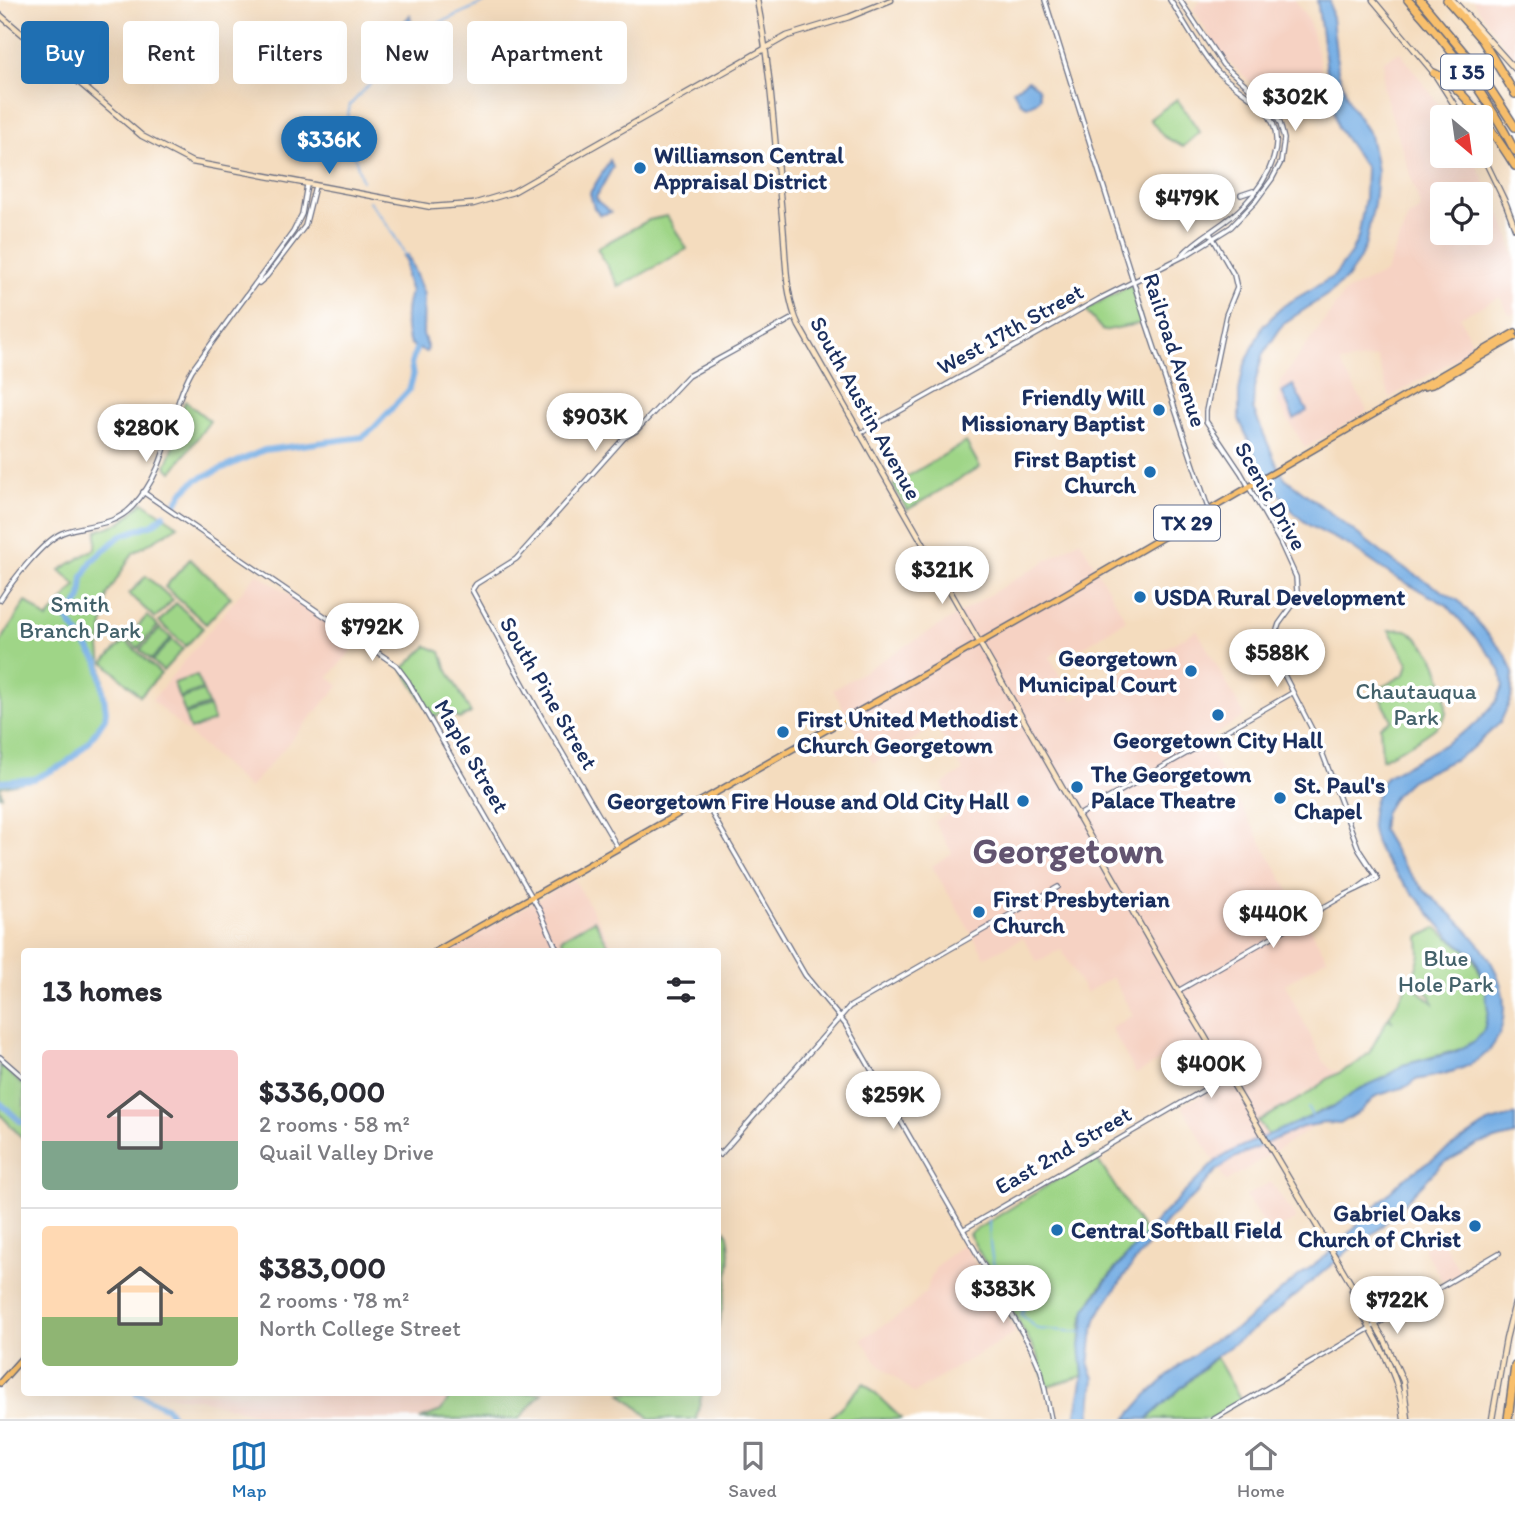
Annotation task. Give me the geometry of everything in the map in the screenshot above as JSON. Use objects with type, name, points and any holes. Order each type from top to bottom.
[{"type":"highway","name":"I 35","points":[[1408,0],[1439,34],[1476,84],[1515,151]]},
{"type":"highway","name":"I 35","points":[[1420,0],[1476,67],[1515,127]]},
{"type":"highway","points":[[1447,0],[1482,40],[1515,94]]},
{"type":"highway","points":[[1434,73],[1443,77],[1460,93],[1486,123],[1515,166]]},
{"type":"highway","points":[[1508,1419],[1515,1366]]},
{"type":"highway","points":[[1509,1406],[1515,1392]]},
{"type":"main road","name":"South Austin Avenue","points":[[757,0],[766,47],[785,257],[795,317],[1077,816],[1394,1359],[1402,1381],[1406,1419]]},
{"type":"main road","points":[[0,15],[120,118],[158,146],[191,162],[431,207],[473,204],[500,197],[545,175],[787,36],[856,15],[891,0]]},
{"type":"main road","points":[[1373,0],[1434,73],[1454,105]]},
{"type":"main road","points":[[1453,0],[1515,69]]},
{"type":"main road","points":[[1489,168],[1515,228]]},
{"type":"main road","points":[[1508,207],[1515,214]]},
{"type":"main road","name":"TX 29","points":[[442,948],[1423,387],[1432,385],[1515,334]]},
{"type":"main road","points":[[1492,1419],[1515,1303]]},
{"type":"main road","points":[[0,1384],[21,1360]]},
{"type":"street","name":"Railroad Avenue","points":[[1045,0],[1209,511]]},
{"type":"street","points":[[1170,0],[1204,54],[1223,76],[1264,110],[1275,130],[1275,156],[1269,170],[1232,218],[1210,233]]},
{"type":"street","points":[[1181,0],[1212,50],[1229,71],[1273,110],[1280,123],[1284,148],[1278,169],[1249,210],[1239,221],[1213,239]]},
{"type":"street","points":[[1183,20],[1191,16]]},
{"type":"street","points":[[1204,54],[1212,50]]},
{"type":"street","points":[[1223,76],[1229,71]]},
{"type":"street","points":[[0,600],[12,581],[56,537],[62,533],[117,519],[132,507],[162,461],[183,387],[300,221],[307,185]]},
{"type":"street","points":[[255,287],[267,276],[305,226],[315,186]]},
{"type":"street","points":[[1241,195],[1258,187]]},
{"type":"street","name":"West 17th Street","points":[[1180,257],[1210,233]]},
{"type":"street","name":"Scenic Drive","points":[[1178,991],[1377,877],[1359,850],[1317,739],[1276,663],[1273,647],[1277,630],[1295,602],[1297,581],[1280,542],[1249,487],[1209,429],[1205,417],[1226,315],[1237,288],[1234,275],[1210,233]]},
{"type":"street","name":"West 17th Street","points":[[859,434],[1213,239]]},
{"type":"street","name":"South Pine Street","points":[[618,848],[538,711],[472,590],[476,584],[516,559],[624,438],[636,431],[683,380],[795,317]]},
{"type":"street","name":"Maple Street","points":[[143,492],[396,665],[408,681],[532,897],[556,948]]},
{"type":"street","points":[[1077,816],[1292,693]]},
{"type":"street","points":[[704,800],[805,975],[841,1019],[964,1229],[1035,1356],[1047,1394],[1051,1419]]},
{"type":"street","points":[[721,1152],[849,1007],[1058,887]]},
{"type":"street","points":[[0,1057],[21,1075]]},
{"type":"street","name":"East 2nd Street","points":[[964,1229],[1228,1076]]},
{"type":"street","points":[[1214,1419],[1499,1253]]},
{"type":"shaded area","points":[[1201,0],[1295,0],[1309,21],[1321,68],[1322,95],[1279,109],[1220,54],[1193,9]]},
{"type":"shaded area","points":[[1472,0],[1515,0],[1515,60]]},
{"type":"shaded area","points":[[1400,52],[1439,105],[1430,105],[1430,168],[1478,168],[1485,182],[1430,182],[1430,245],[1493,245],[1493,199],[1505,224],[1515,258],[1515,313],[1510,315],[1500,297],[1460,317],[1474,348],[1390,398],[1377,357],[1340,363],[1368,411],[1305,448],[1278,403],[1280,382],[1345,292],[1386,272],[1408,217],[1421,209],[1383,88],[1384,61]]},
{"type":"shaded area","points":[[1080,540],[1126,620],[1082,648],[1066,646],[1050,657],[1073,700],[1197,630],[1245,716],[1204,741],[1327,958],[1285,984],[1323,1061],[1331,1069],[1342,1073],[1300,1094],[1315,1126],[1226,1182],[1182,1106],[1206,1093],[1182,1049],[1136,1074],[1111,1028],[1133,1015],[1112,977],[1086,993],[1061,949],[1037,962],[1023,938],[985,957],[932,866],[952,853],[934,822],[956,809],[942,784],[963,771],[936,727],[873,763],[833,690]]},
{"type":"shaded area","points":[[257,573],[359,642],[329,677],[339,686],[249,788],[152,700]]},
{"type":"shaded area","points":[[574,879],[615,948],[453,948]]},
{"type":"shaded area","points":[[1271,1182],[1297,1219],[1269,1233],[1246,1196]]},
{"type":"shaded area","points":[[1440,1237],[1460,1272],[1443,1282],[1423,1248]]},
{"type":"shaded area","points":[[963,1243],[1016,1332],[914,1393],[879,1365],[861,1339],[908,1310],[925,1292],[935,1268]]},
{"type":"shaded area","points":[[174,1396],[450,1396],[441,1411],[420,1419],[274,1419],[200,1399]]},
{"type":"green space","points":[[1177,99],[1200,132],[1183,147],[1163,136],[1150,119]]},
{"type":"green space","points":[[667,216],[687,249],[619,287],[597,248],[649,220]]},
{"type":"green space","points":[[1131,285],[1142,323],[1103,331],[1085,310]]},
{"type":"green space","points":[[185,401],[210,421],[172,472],[166,466]]},
{"type":"green space","points":[[966,442],[980,467],[907,510],[893,485]]},
{"type":"green space","name":"Smith Branch Park","points":[[143,502],[178,526],[133,553],[107,595],[100,648],[107,710],[100,729],[69,763],[37,779],[0,787],[0,643],[26,601],[47,619],[76,585],[60,570],[96,548],[97,531],[122,522]]},
{"type":"green space","points":[[190,559],[231,597],[206,624],[165,587]]},
{"type":"green space","points":[[146,576],[173,600],[155,618],[129,594]]},
{"type":"green space","points":[[176,603],[203,628],[186,646],[159,622]]},
{"type":"green space","points":[[147,616],[158,626],[138,648],[127,638]]},
{"type":"green space","points":[[160,628],[171,638],[151,660],[140,650]]},
{"type":"green space","name":"Chautauqua Park","points":[[1389,630],[1410,632],[1431,653],[1440,673],[1446,711],[1435,728],[1382,759],[1380,726],[1392,720],[1377,692],[1405,674],[1408,663]]},
{"type":"green space","points":[[172,639],[183,649],[163,671],[152,661]]},
{"type":"green space","points":[[125,640],[161,674],[140,696],[104,662]]},
{"type":"green space","points":[[427,646],[441,652],[446,667],[471,713],[459,719],[448,710],[433,718],[403,669]]},
{"type":"green space","points":[[197,675],[202,689],[179,698],[174,683]]},
{"type":"green space","points":[[203,691],[208,705],[185,713],[180,699]]},
{"type":"green space","points":[[209,707],[214,721],[190,730],[185,715]]},
{"type":"green space","points":[[594,920],[610,948],[566,948],[561,939]]},
{"type":"green space","name":"Blue Hole Park","points":[[1436,928],[1472,955],[1488,997],[1484,1030],[1475,1041],[1464,1048],[1403,1065],[1386,1077],[1357,1090],[1337,1105],[1270,1138],[1258,1121],[1303,1097],[1369,1053],[1388,1018],[1393,1022],[1389,1017],[1409,982],[1433,1003],[1431,996],[1413,979],[1420,955],[1419,937]]},
{"type":"green space","points":[[0,1065],[21,1083],[21,1137],[0,1114]]},
{"type":"green space","points":[[1095,1156],[1146,1234],[1109,1275],[1086,1311],[1081,1336],[1083,1376],[1047,1386],[1038,1356],[969,1234]]},
{"type":"green space","points":[[726,1230],[730,1252],[721,1313],[721,1236]]},
{"type":"green space","points":[[1216,1357],[1241,1400],[1211,1419],[1147,1419]]},
{"type":"green space","points":[[864,1383],[901,1418],[829,1419]]},
{"type":"green space","points":[[450,1396],[539,1396],[519,1419],[420,1419],[441,1411]]},
{"type":"green space","points":[[624,1396],[701,1396],[696,1419],[651,1419]]},
{"type":"water","points":[[1317,0],[1330,0],[1338,71],[1350,104],[1370,135],[1377,172],[1374,204],[1365,246],[1347,278],[1330,293],[1284,323],[1262,356],[1254,388],[1253,409],[1285,478],[1394,562],[1459,601],[1506,655],[1513,673],[1511,699],[1500,723],[1456,759],[1411,780],[1395,795],[1384,813],[1382,830],[1418,883],[1469,932],[1490,961],[1503,993],[1501,1029],[1487,1052],[1466,1066],[1415,1080],[1411,1085],[1376,1096],[1361,1111],[1340,1124],[1324,1123],[1302,1127],[1234,1158],[1215,1172],[1168,1220],[1132,1265],[1097,1316],[1089,1366],[1094,1378],[1090,1419],[1075,1419],[1083,1376],[1080,1346],[1086,1309],[1159,1218],[1216,1161],[1238,1148],[1337,1105],[1357,1090],[1386,1077],[1403,1065],[1455,1052],[1475,1041],[1484,1030],[1488,1012],[1485,984],[1474,954],[1446,933],[1384,859],[1372,831],[1371,816],[1378,791],[1386,777],[1476,724],[1496,702],[1503,686],[1501,672],[1493,658],[1447,605],[1393,576],[1348,545],[1310,526],[1295,514],[1263,473],[1239,419],[1239,392],[1243,369],[1262,327],[1283,306],[1334,276],[1358,238],[1365,198],[1366,168],[1338,128]]},
{"type":"water","points":[[1028,80],[1038,88],[1040,97],[1027,106],[1021,103],[1013,90]]},
{"type":"water","points":[[610,160],[613,167],[596,197],[597,201],[611,212],[600,215],[594,208],[590,193]]},
{"type":"water","points":[[408,255],[424,295],[423,334],[428,349],[426,352],[408,340],[406,310],[411,292],[403,256]]},
{"type":"water","points":[[1293,385],[1307,411],[1294,419],[1282,392]]},
{"type":"water","points":[[1515,1115],[1515,1135],[1479,1144],[1442,1164],[1378,1230],[1350,1249],[1264,1322],[1211,1360],[1147,1419],[1126,1419],[1147,1395],[1179,1366],[1215,1339],[1239,1327],[1326,1256],[1403,1179],[1488,1123]]},
{"type":"waterway","points":[[362,181],[346,126],[350,105],[419,32],[490,0]]},
{"type":"waterway","points":[[369,201],[391,230],[407,258]]},
{"type":"waterway","points":[[176,504],[182,493],[196,480],[264,450],[363,437],[409,390],[413,377],[411,364],[416,349]]},
{"type":"waterway","points":[[0,782],[34,779],[65,764],[88,743],[105,718],[99,663],[67,619],[81,598],[83,577],[92,561],[120,536],[153,524],[164,515]]},
{"type":"waterway","points":[[0,1103],[21,1121]]},
{"type":"waterway","points":[[1308,1108],[1312,1116]]},
{"type":"waterway","points":[[989,1220],[994,1266],[1002,1287],[1015,1308],[1025,1309],[1021,1314],[1037,1329],[1081,1332]]},
{"type":"waterway","points":[[142,1396],[167,1408],[175,1419]]},
{"type":"place","name":"Williamson Central Appraisal District","points":[[640,168]]},
{"type":"place","name":"Friendly Will Missionary Baptist","points":[[1159,410]]},
{"type":"place","name":"First Baptist Church","points":[[1150,472]]},
{"type":"place","name":"USDA Rural Development","points":[[1140,597]]},
{"type":"place","name":"Georgetown Municipal Court","points":[[1191,671]]},
{"type":"place","name":"Georgetown City Hall","points":[[1218,715]]},
{"type":"place","name":"First United Methodist Church Georgetown","points":[[783,732]]},
{"type":"place","name":"The Georgetown Palace Theatre","points":[[1077,787]]},
{"type":"place","name":"St. Paul's Chapel","points":[[1280,798]]},
{"type":"place","name":"Georgetown Fire House and Old City Hall","points":[[1023,801]]},
{"type":"place","name":"First Presbyterian Church","points":[[979,912]]},
{"type":"place","name":"Gabriel Oaks Church of Christ","points":[[1475,1226]]},
{"type":"place","name":"Central Softball Field","points":[[1057,1230]]},
{"type":"district","name":"Georgetown","points":[[1068,850]]}]
